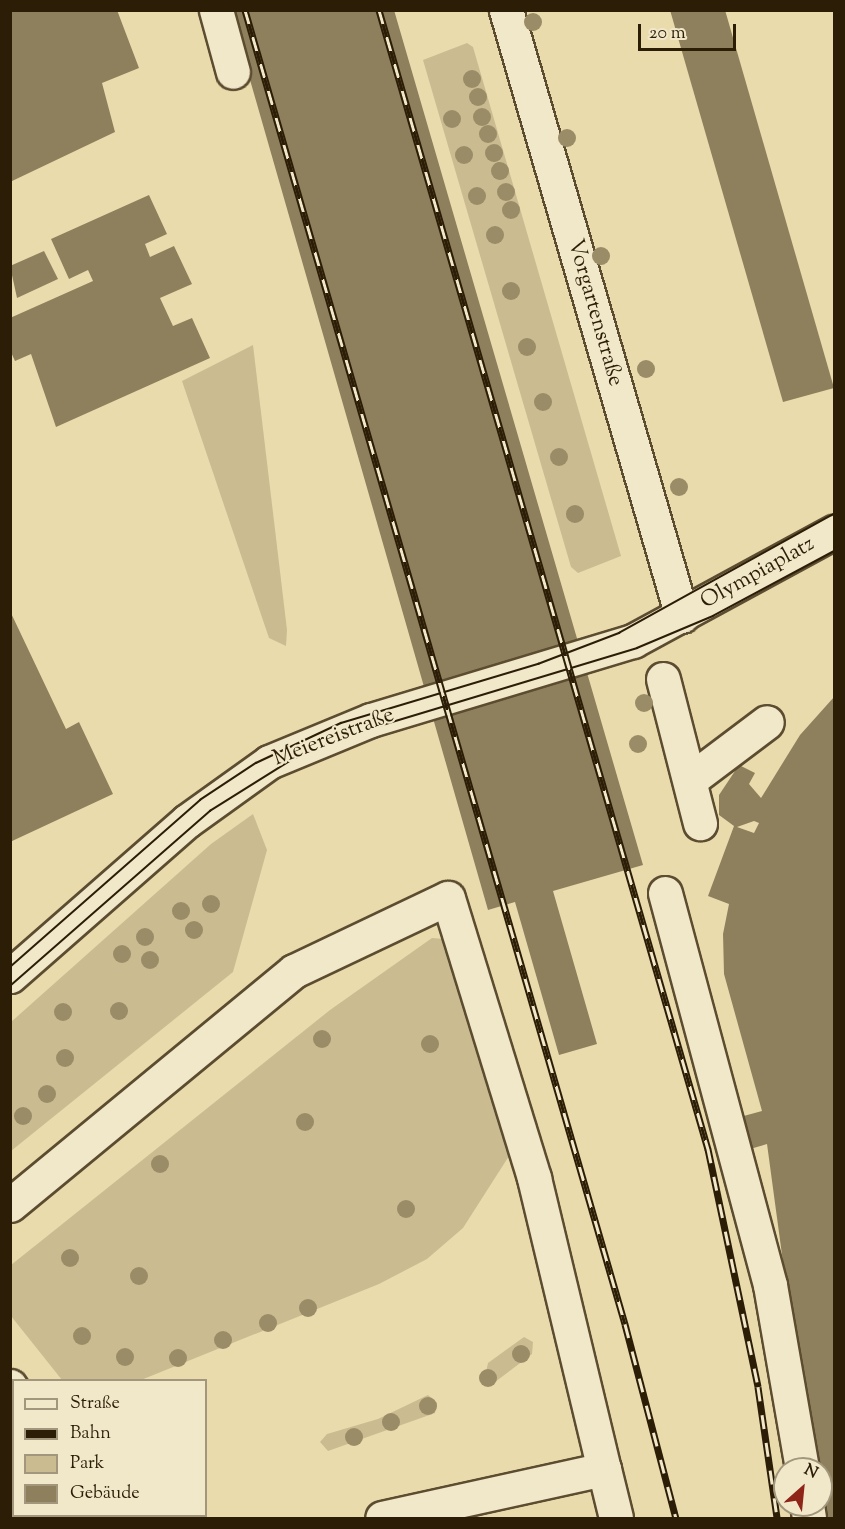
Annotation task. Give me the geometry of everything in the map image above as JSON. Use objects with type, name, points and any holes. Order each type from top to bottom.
[{"type":"street","points":[[216,10],[233,72]]},
{"type":"street","name":"Vorgartenstraße","points":[[506,10],[682,616]]},
{"type":"street","name":"Olympiaplatz","points":[[682,616],[834,532]]},
{"type":"street","name":"Meiereistraße","points":[[10,976],[187,821],[269,762],[372,720],[633,641],[682,616]]},
{"type":"street","points":[[663,679],[700,823]]},
{"type":"street","points":[[690,780],[767,722]]},
{"type":"street","points":[[664,893],[770,1286],[800,1457]]},
{"type":"street","points":[[10,1205],[294,971],[448,897],[534,1178],[616,1518]]},
{"type":"street","points":[[382,1518],[604,1469]]},
{"type":"green space","points":[[467,43],[473,47],[621,556],[578,573],[571,567],[423,60]]},
{"type":"green space","points":[[253,345],[287,630],[286,646],[269,638],[182,381]]},
{"type":"green space","points":[[253,814],[267,850],[233,972],[11,1151],[11,1022],[211,844]]},
{"type":"green space","points":[[432,938],[444,939],[509,1156],[463,1228],[427,1259],[379,1284],[143,1379],[61,1379],[11,1316],[11,1265],[330,1010]]},
{"type":"green space","points":[[524,1337],[533,1342],[532,1354],[495,1382],[485,1377],[488,1363]]},
{"type":"green space","points":[[428,1395],[437,1403],[435,1413],[328,1451],[320,1442],[327,1434],[378,1419]]},
{"type":"building","points":[[10,10],[117,10],[139,68],[102,83],[115,132],[10,182]]},
{"type":"building","points":[[230,10],[394,10],[643,865],[553,891],[597,1044],[559,1055],[515,902],[488,910]]},
{"type":"building","points":[[670,10],[725,10],[834,388],[783,402]]},
{"type":"building","points":[[149,195],[167,234],[145,244],[150,257],[174,246],[192,284],[160,298],[173,326],[192,318],[210,358],[56,427],[31,354],[15,361],[10,350],[10,318],[93,281],[88,270],[69,279],[51,239]]},
{"type":"building","points":[[44,251],[58,279],[17,298],[10,266]]},
{"type":"building","points":[[10,611],[66,729],[79,722],[113,794],[10,842]]},
{"type":"building","points":[[834,697],[834,1518],[817,1518],[833,1517],[833,1457],[809,1457],[767,1144],[750,1149],[740,1117],[762,1111],[724,974],[723,934],[729,904],[708,896],[734,826],[719,815],[719,795],[739,765],[755,773],[749,784],[761,798],[800,735]],"holes":[[[754,821],[759,823],[754,833],[737,827]]]},
{"type":"tram line","points":[[10,967],[200,800],[256,763],[341,723],[538,664],[619,633],[834,514]]},
{"type":"tram line","points":[[10,986],[210,811],[293,759],[346,736],[637,648],[713,616],[834,551]]},
{"type":"railway","points":[[245,10],[625,1324],[676,1518]]},
{"type":"railway","points":[[379,10],[708,1149],[758,1387],[777,1518]]}]
